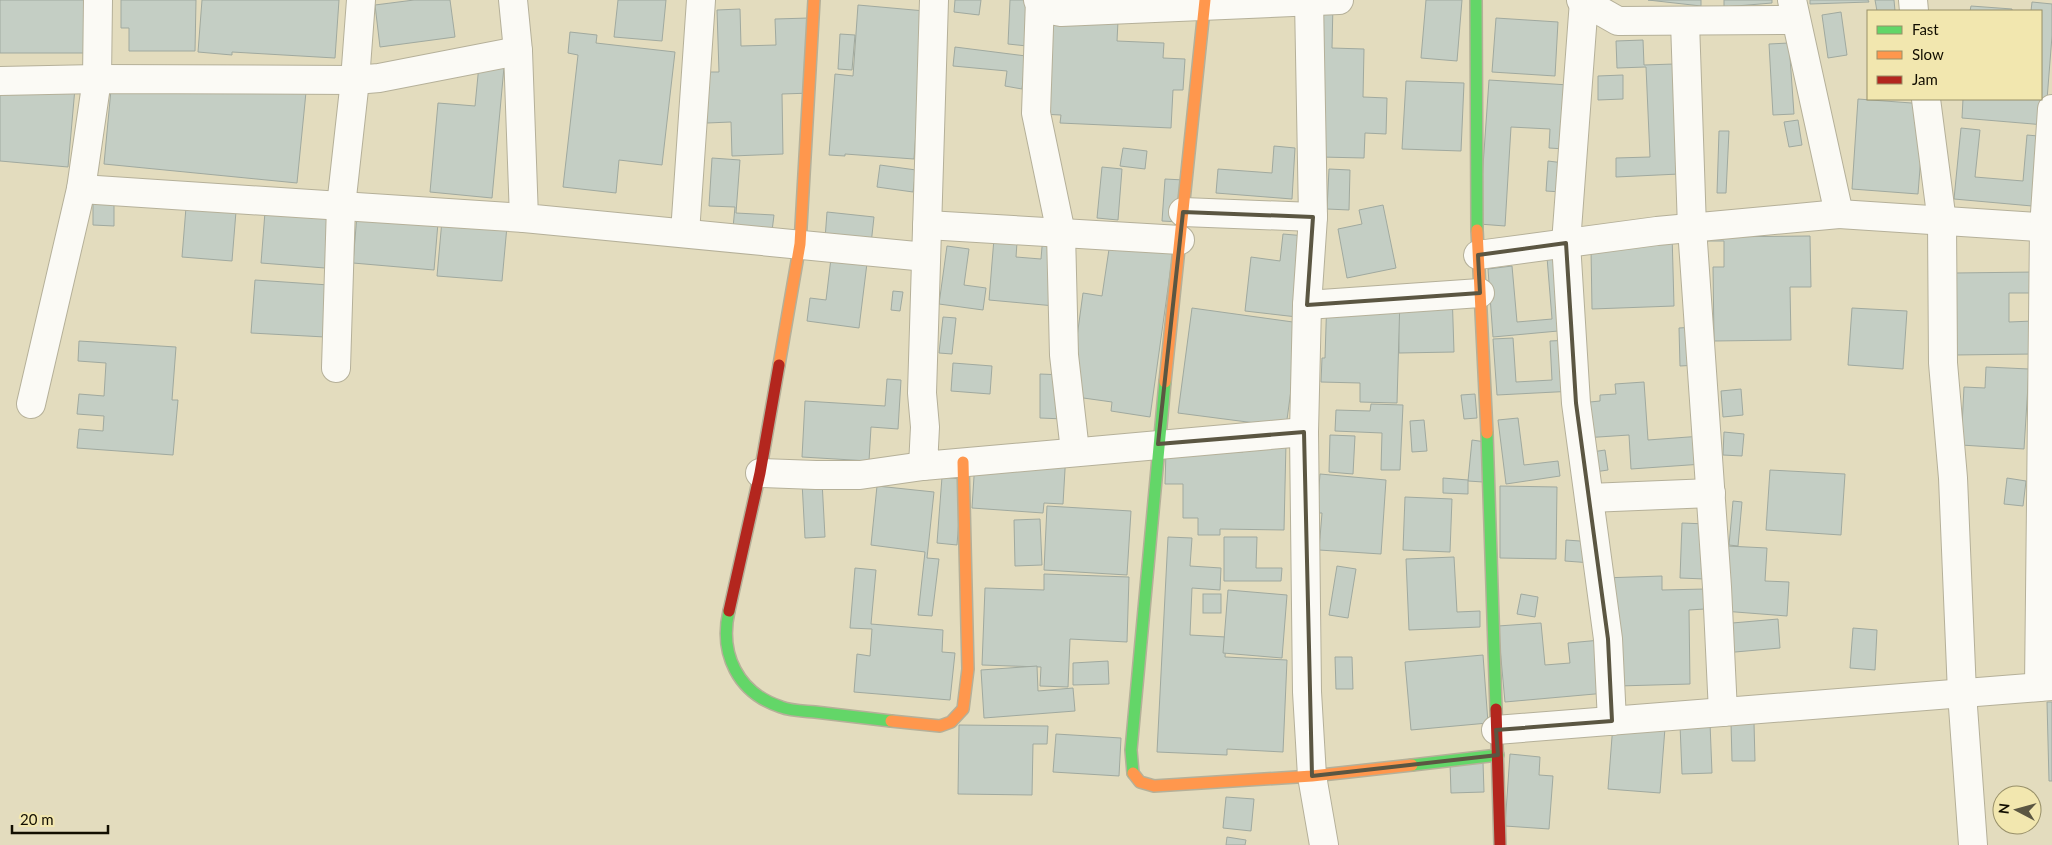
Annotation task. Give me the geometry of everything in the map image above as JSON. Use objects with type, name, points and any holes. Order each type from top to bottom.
[{"type":"street","points":[[31,404],[82,189],[97,78],[98,0]]},
{"type":"street","points":[[336,368],[341,206],[355,80],[361,0]]},
{"type":"street","points":[[513,0],[518,51],[524,218]]},
{"type":"street","points":[[685,233],[701,0]]},
{"type":"street","points":[[814,0],[800,244],[760,473],[725,628],[729,656],[738,677],[756,696],[782,708],[928,726],[940,726],[951,722],[963,709],[968,659],[963,462]]},
{"type":"street","points":[[923,466],[925,427],[922,393],[934,0]]},
{"type":"street","points":[[1039,1],[1050,10],[1061,12],[1205,3],[1339,0]]},
{"type":"street","points":[[1476,0],[1478,255],[1490,495],[1500,845]]},
{"type":"street","points":[[1039,1],[1036,113],[1061,233],[1064,355],[1075,451]]},
{"type":"street","points":[[1308,1],[1313,217],[1307,304],[1304,432],[1307,692],[1312,776],[1324,845]]},
{"type":"street","points":[[1612,721],[1608,640],[1576,403],[1566,243],[1582,1],[1618,21],[1685,22],[1794,10],[1839,214]]},
{"type":"street","points":[[1205,3],[1158,444],[1131,750],[1132,772],[1140,782],[1154,786],[1312,776],[1612,721],[2046,686],[2048,228],[2052,109]]},
{"type":"street","points":[[1685,22],[1692,228],[1711,493],[1723,712]]},
{"type":"street","points":[[0,81],[97,78],[355,80],[379,78],[518,51]]},
{"type":"street","points":[[1926,100],[1942,222],[1944,363],[1953,478],[1962,693],[1973,845]]},
{"type":"street","points":[[82,189],[524,218],[926,257]]},
{"type":"street","points":[[1183,212],[1313,217]]},
{"type":"street","points":[[1478,255],[1692,228],[1839,214],[2048,228]]},
{"type":"street","points":[[927,225],[1180,240]]},
{"type":"street","points":[[1307,304],[1480,293]]},
{"type":"street","points":[[760,473],[860,474],[1075,451],[1304,432]]},
{"type":"street","points":[[1589,498],[1711,493]]},
{"type":"highlighted area","points":[[1183,212],[1313,217],[1307,305],[1480,293],[1478,255],[1566,243],[1576,403],[1608,639],[1612,721],[1496,730],[1498,755],[1312,776],[1304,432],[1158,444]]},
{"type":"building","points":[[0,0],[85,0],[85,53],[0,53]]},
{"type":"building","points":[[121,0],[196,0],[195,51],[129,51],[129,28],[121,28]]},
{"type":"building","points":[[202,0],[339,0],[335,58],[232,52],[232,55],[198,52]]},
{"type":"building","points":[[414,0],[450,0],[455,37],[380,47],[375,5]]},
{"type":"building","points":[[618,0],[666,0],[662,41],[614,37]]},
{"type":"building","points":[[955,0],[981,0],[979,15],[954,12]]},
{"type":"building","points":[[1010,0],[1030,0],[1118,21],[1117,41],[1164,43],[1163,58],[1185,59],[1183,90],[1173,90],[1171,128],[1060,123],[1061,115],[1040,114],[1027,46],[1008,44]]},
{"type":"building","points":[[1426,0],[1462,0],[1457,61],[1421,58]]},
{"type":"building","points":[[1648,0],[1701,0],[1701,6]]},
{"type":"building","points":[[1724,0],[1772,0],[1772,3],[1724,7]]},
{"type":"building","points":[[1810,0],[1868,0],[1869,2],[1810,4]]},
{"type":"building","points":[[1875,0],[1894,0],[1895,10],[1877,10]]},
{"type":"building","points":[[2032,2],[2052,4],[2052,36],[2045,125],[1962,118],[1963,100],[2042,100],[2042,10],[2031,10]]},
{"type":"building","points":[[1314,3],[1333,3],[1332,48],[1364,49],[1363,97],[1387,98],[1386,134],[1365,133],[1364,158],[1321,157]]},
{"type":"building","points":[[858,5],[925,11],[914,159],[845,154],[845,156],[829,155],[835,74],[853,76]]},
{"type":"building","points":[[1971,6],[2012,9],[2012,10],[1970,10]]},
{"type":"building","points":[[740,9],[741,46],[776,45],[775,19],[809,18],[812,93],[782,94],[783,154],[732,156],[731,122],[707,123],[705,72],[719,72],[717,10]]},
{"type":"building","points":[[1841,12],[1847,55],[1828,58],[1822,15]]},
{"type":"building","points":[[1496,18],[1558,22],[1555,76],[1492,72]]},
{"type":"building","points":[[570,32],[597,35],[596,43],[675,52],[662,165],[619,160],[616,193],[563,187],[578,55],[568,53]]},
{"type":"building","points":[[840,34],[855,35],[852,70],[838,69]]},
{"type":"building","points":[[1643,40],[1644,65],[1674,64],[1679,174],[1616,177],[1616,158],[1650,157],[1646,67],[1617,68],[1616,41]]},
{"type":"building","points":[[1789,43],[1794,114],[1773,115],[1769,44]]},
{"type":"building","points":[[955,47],[1026,56],[1022,89],[1005,86],[1007,71],[953,66]]},
{"type":"building","points":[[479,65],[504,67],[492,198],[430,192],[438,103],[475,106]]},
{"type":"building","points":[[1623,75],[1623,99],[1598,100],[1598,76]]},
{"type":"building","points":[[112,79],[306,92],[297,183],[104,164]]},
{"type":"building","points":[[1489,80],[1569,85],[1565,149],[1549,148],[1550,129],[1511,127],[1505,226],[1479,224]]},
{"type":"building","points":[[0,81],[75,88],[68,167],[0,161]]},
{"type":"building","points":[[1406,81],[1464,83],[1461,151],[1402,149]]},
{"type":"building","points":[[1858,99],[1925,104],[1918,194],[1852,189]]},
{"type":"building","points":[[1798,120],[1802,145],[1789,147],[1784,122]]},
{"type":"building","points":[[1961,128],[1980,130],[1975,177],[2023,181],[2027,135],[2049,137],[2043,207],[1954,199]]},
{"type":"building","points":[[1719,131],[1729,131],[1726,193],[1717,193]]},
{"type":"building","points":[[1274,146],[1295,148],[1292,199],[1216,193],[1218,169],[1272,173]]},
{"type":"building","points":[[1123,148],[1147,151],[1145,169],[1120,166]]},
{"type":"building","points":[[712,158],[740,160],[736,213],[774,215],[772,231],[733,228],[735,207],[709,206]]},
{"type":"building","points":[[1548,161],[1564,163],[1562,192],[1546,191]]},
{"type":"building","points":[[880,165],[916,170],[913,192],[877,187]]},
{"type":"building","points":[[1102,167],[1122,169],[1118,220],[1097,218]]},
{"type":"building","points":[[1329,169],[1350,170],[1349,210],[1327,209]]},
{"type":"building","points":[[1165,179],[1184,180],[1181,222],[1162,221]]},
{"type":"building","points":[[187,195],[237,199],[232,261],[182,257]]},
{"type":"building","points":[[93,198],[114,198],[114,226],[93,225]]},
{"type":"building","points":[[266,199],[329,204],[325,268],[261,263]]},
{"type":"building","points":[[358,203],[439,211],[434,270],[353,263]]},
{"type":"building","points":[[1383,205],[1396,268],[1347,278],[1338,229],[1362,224],[1359,210]]},
{"type":"building","points":[[443,209],[507,226],[502,281],[437,276]]},
{"type":"building","points":[[827,212],[874,217],[871,244],[825,239]]},
{"type":"building","points":[[995,226],[1018,228],[1016,257],[1041,259],[1043,235],[1072,238],[1066,307],[989,300]]},
{"type":"building","points":[[1672,233],[1674,306],[1592,309],[1591,249]]},
{"type":"building","points":[[1283,234],[1306,236],[1297,317],[1245,311],[1251,257],[1280,261]]},
{"type":"building","points":[[1111,236],[1174,245],[1150,417],[1111,411],[1112,402],[1069,396],[1083,293],[1102,296]]},
{"type":"building","points":[[1810,236],[1811,287],[1790,287],[1791,340],[1714,341],[1713,267],[1724,267],[1724,241],[1708,241],[1707,237]]},
{"type":"building","points":[[1562,243],[1569,330],[1493,337],[1488,269],[1512,266],[1517,322],[1552,319],[1546,245]]},
{"type":"building","points":[[947,246],[969,249],[964,285],[986,288],[983,310],[939,304]]},
{"type":"building","points":[[832,250],[868,255],[859,328],[807,321],[810,298],[826,300]]},
{"type":"building","points":[[2036,272],[2036,293],[2009,293],[2009,322],[2033,321],[2033,354],[1955,355],[1955,273]]},
{"type":"building","points":[[255,280],[329,285],[325,337],[251,333]]},
{"type":"building","points":[[893,291],[903,292],[900,311],[891,310]]},
{"type":"building","points":[[1452,291],[1454,352],[1399,353],[1398,293]]},
{"type":"building","points":[[1327,295],[1400,297],[1397,403],[1360,402],[1360,383],[1321,382],[1322,358],[1325,358]]},
{"type":"building","points":[[1192,308],[1300,323],[1286,427],[1178,413]]},
{"type":"building","points":[[1852,308],[1907,311],[1903,369],[1848,365]]},
{"type":"building","points":[[943,317],[956,318],[952,354],[939,353]]},
{"type":"building","points":[[1696,327],[1698,365],[1680,366],[1679,328]]},
{"type":"building","points":[[1513,338],[1516,382],[1552,380],[1550,341],[1572,340],[1575,391],[1497,395],[1493,339]]},
{"type":"building","points":[[79,341],[176,347],[172,400],[178,400],[173,455],[77,448],[79,429],[103,431],[104,416],[77,414],[79,394],[104,396],[106,363],[78,361]]},
{"type":"building","points":[[953,363],[992,366],[990,394],[951,391]]},
{"type":"building","points":[[1986,367],[2029,369],[2024,449],[1961,445],[1964,387],[1985,388]]},
{"type":"building","points":[[1040,374],[1064,375],[1064,419],[1040,418]]},
{"type":"building","points":[[887,379],[901,380],[898,429],[871,427],[869,461],[802,457],[805,401],[885,406]]},
{"type":"building","points":[[1644,382],[1648,440],[1702,436],[1703,464],[1631,469],[1629,435],[1583,438],[1580,403],[1600,401],[1600,395],[1616,394],[1615,384]]},
{"type":"building","points":[[1741,389],[1743,415],[1723,417],[1721,391]]},
{"type":"building","points":[[1475,394],[1477,418],[1464,419],[1461,395]]},
{"type":"building","points":[[1371,404],[1403,405],[1400,470],[1381,470],[1382,433],[1335,431],[1336,410],[1370,411]]},
{"type":"building","points":[[1518,418],[1524,465],[1558,461],[1560,476],[1506,484],[1498,420]]},
{"type":"building","points":[[1424,420],[1427,451],[1412,452],[1410,421]]},
{"type":"building","points":[[1724,432],[1744,434],[1742,456],[1723,455]]},
{"type":"building","points":[[1330,435],[1355,436],[1353,474],[1329,472]]},
{"type":"building","points":[[1472,440],[1486,442],[1483,482],[1468,481]]},
{"type":"building","points":[[1243,442],[1286,443],[1284,530],[1220,529],[1220,535],[1198,535],[1198,518],[1183,518],[1183,484],[1165,484],[1166,451],[1243,452]]},
{"type":"building","points":[[1605,450],[1608,470],[1581,474],[1579,454]]},
{"type":"building","points":[[1066,452],[1063,504],[1044,503],[1043,513],[972,508],[975,461]]},
{"type":"building","points":[[1770,470],[1845,474],[1841,535],[1766,530]]},
{"type":"building","points":[[1320,474],[1386,480],[1381,554],[1319,550],[1322,513],[1317,513]]},
{"type":"building","points":[[942,477],[962,479],[957,545],[937,543]]},
{"type":"building","points":[[1443,478],[1468,480],[1468,494],[1443,493]]},
{"type":"building","points":[[2007,478],[2026,481],[2023,506],[2004,504]]},
{"type":"building","points":[[822,481],[825,537],[805,538],[802,482]]},
{"type":"building","points":[[877,486],[934,492],[927,558],[939,559],[932,616],[918,615],[925,552],[871,545]]},
{"type":"building","points":[[1500,486],[1557,487],[1556,559],[1500,558]]},
{"type":"building","points":[[1405,497],[1452,499],[1450,552],[1403,550]]},
{"type":"building","points":[[1733,501],[1742,502],[1738,546],[1729,545]]},
{"type":"building","points":[[1047,506],[1131,511],[1127,575],[1044,570]]},
{"type":"building","points":[[1040,519],[1042,565],[1015,566],[1014,520]]},
{"type":"building","points":[[1682,523],[1707,524],[1705,579],[1680,578]]},
{"type":"building","points":[[1168,537],[1192,538],[1190,566],[1221,568],[1220,590],[1192,588],[1190,635],[1226,637],[1225,657],[1287,660],[1283,752],[1227,749],[1227,755],[1157,752]]},
{"type":"building","points":[[1224,537],[1257,537],[1256,568],[1282,568],[1281,581],[1224,581]]},
{"type":"building","points":[[1566,540],[1594,542],[1592,563],[1565,561]]},
{"type":"building","points":[[1727,546],[1767,548],[1765,581],[1789,582],[1787,616],[1723,611]]},
{"type":"building","points":[[1454,557],[1457,612],[1480,611],[1480,627],[1409,630],[1406,559]]},
{"type":"building","points":[[1337,566],[1356,569],[1348,618],[1329,615]]},
{"type":"building","points":[[855,568],[876,570],[871,624],[943,630],[942,652],[955,653],[950,700],[854,692],[857,654],[870,656],[872,629],[850,628]]},
{"type":"building","points":[[1044,574],[1129,577],[1127,642],[1070,639],[1068,687],[1040,686],[1041,667],[982,665],[985,588],[1044,590]]},
{"type":"building","points":[[1662,576],[1662,590],[1705,589],[1705,609],[1689,610],[1690,684],[1618,686],[1602,578]]},
{"type":"building","points":[[1228,590],[1287,595],[1282,658],[1223,653]]},
{"type":"building","points":[[1203,594],[1221,594],[1221,613],[1203,613]]},
{"type":"building","points":[[1521,594],[1538,597],[1535,617],[1517,614]]},
{"type":"building","points":[[1778,619],[1780,648],[1724,653],[1721,624]]},
{"type":"building","points":[[1541,623],[1545,665],[1570,663],[1568,643],[1601,640],[1606,693],[1505,702],[1498,626]]},
{"type":"building","points":[[1853,628],[1877,630],[1875,670],[1850,668]]},
{"type":"building","points":[[1483,655],[1488,723],[1411,730],[1405,662]]},
{"type":"building","points":[[1335,657],[1352,657],[1353,689],[1336,689]]},
{"type":"building","points":[[1108,661],[1109,684],[1073,685],[1073,663]]},
{"type":"building","points":[[1037,666],[1038,691],[1073,688],[1075,711],[984,718],[981,670]]},
{"type":"building","points":[[2047,702],[2052,702],[2052,781],[2049,781]]},
{"type":"building","points":[[1710,723],[1712,773],[1682,774],[1680,725]]},
{"type":"building","points":[[1731,723],[1754,723],[1755,761],[1732,761]]},
{"type":"building","points":[[1613,724],[1665,728],[1660,793],[1608,789]]},
{"type":"building","points":[[959,725],[1048,726],[1047,744],[1033,744],[1032,795],[958,794]]},
{"type":"building","points":[[1056,734],[1121,738],[1119,776],[1053,772]]},
{"type":"building","points":[[1510,754],[1540,757],[1539,775],[1553,776],[1549,829],[1505,826]]},
{"type":"building","points":[[1483,762],[1484,792],[1451,793],[1450,763]]},
{"type":"building","points":[[1226,797],[1254,799],[1251,831],[1223,828]]},
{"type":"building","points":[[1227,837],[1246,840],[1245,845],[1226,845]]},
{"type":"traffic: fast","points":[[1476,0],[1477,230]]},
{"type":"traffic: fast","points":[[1133,773],[1131,750],[1165,382]]},
{"type":"traffic: fast","points":[[1487,433],[1496,709]]},
{"type":"traffic: fast","points":[[729,611],[727,642],[735,670],[743,682],[766,701],[789,709],[891,721]]},
{"type":"traffic: fast","points":[[1412,765],[1498,755]]},
{"type":"traffic: slow","points":[[779,365],[800,244],[814,0]]},
{"type":"traffic: slow","points":[[1165,382],[1205,0]]},
{"type":"traffic: slow","points":[[1477,230],[1487,433]]},
{"type":"traffic: slow","points":[[891,721],[940,726],[951,722],[963,709],[968,669],[963,462]]},
{"type":"traffic: slow","points":[[1133,773],[1140,782],[1154,786],[1312,776],[1412,765]]},
{"type":"traffic: jam","points":[[729,611],[760,473],[779,365]]},
{"type":"traffic: jam","points":[[1496,709],[1500,845]]}]
